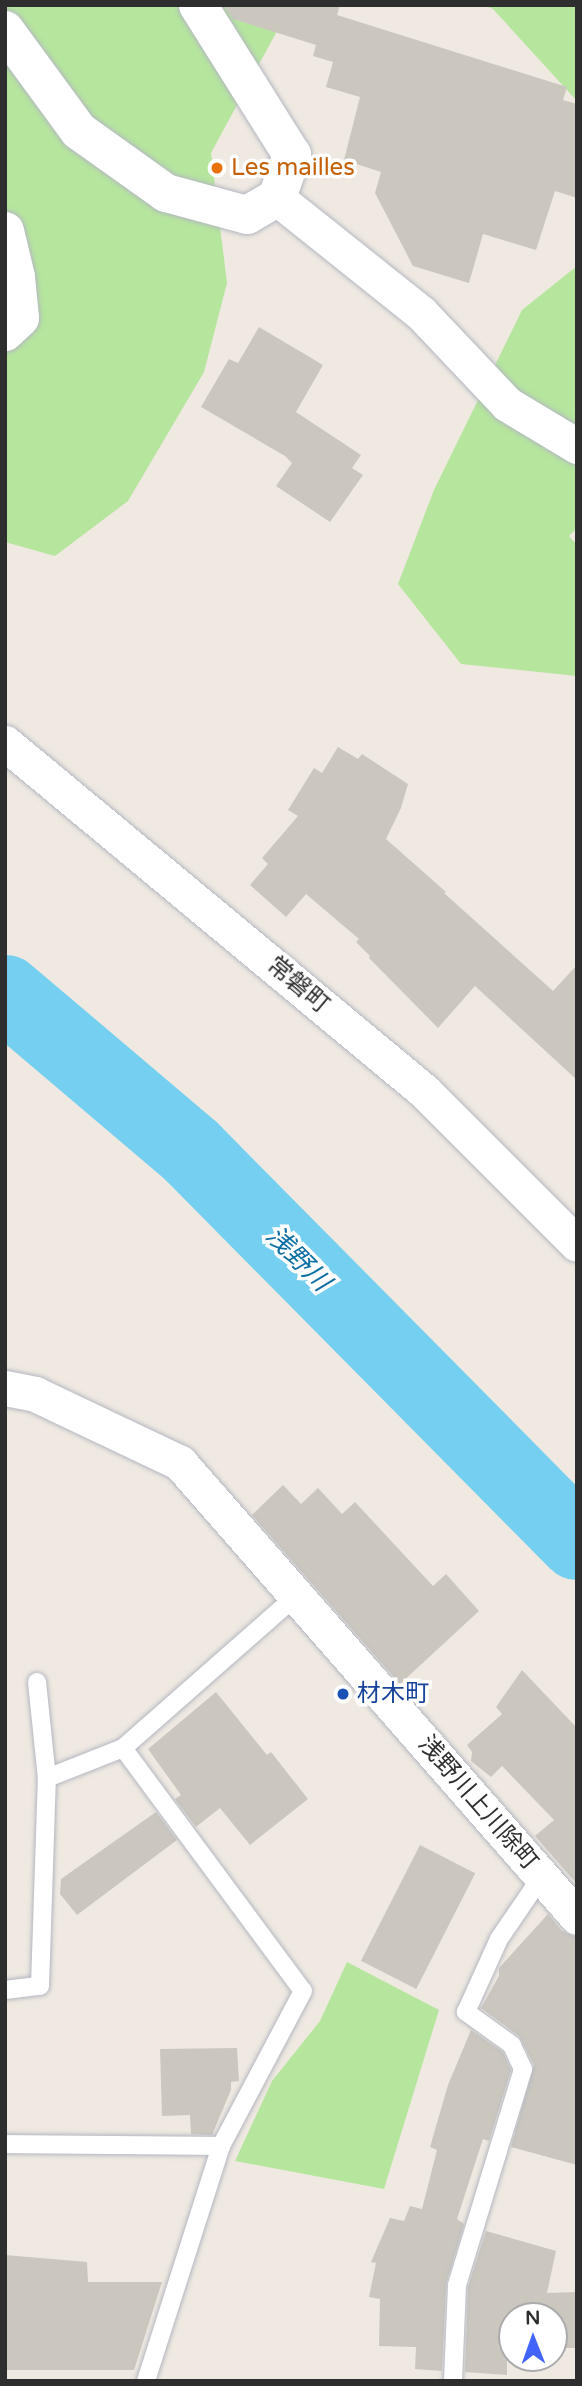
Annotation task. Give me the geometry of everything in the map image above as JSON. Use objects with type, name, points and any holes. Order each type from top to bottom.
[{"type":"street","points":[[5,30],[79,131],[166,193],[247,215],[277,198],[292,155],[198,5]]},
{"type":"street","points":[[277,198],[421,313],[507,404],[577,446]]},
{"type":"street","points":[[5,232],[16,277],[20,318],[5,332]]},
{"type":"street","name":"常磐町","points":[[5,743],[424,1091],[577,1244]]},
{"type":"street","name":"浅野川上川除町","points":[[5,1388],[35,1394],[180,1463],[298,1594],[577,1917]]},
{"type":"lane","points":[[47,1778],[123,1748],[298,1594]]},
{"type":"lane","points":[[5,1990],[40,1986],[47,1778],[37,1682]]},
{"type":"lane","points":[[123,1748],[303,1991],[221,2146],[146,2381]]},
{"type":"lane","points":[[453,2381],[457,2285],[523,2069],[512,2045],[466,2012],[499,1939],[541,1876]]},
{"type":"lane","points":[[5,2144],[221,2146]]},
{"type":"green space","points":[[5,5],[291,5],[211,153],[227,283],[204,372],[128,501],[55,556],[5,542]]},
{"type":"green space","points":[[483,5],[577,5],[577,101],[493,9]]},
{"type":"green space","points":[[577,266],[577,528],[569,536],[577,545],[577,676],[461,664],[398,584],[434,490],[522,310]]},
{"type":"green space","points":[[347,1962],[439,2010],[384,2189],[235,2161],[272,2081],[320,2021]]},
{"type":"building","points":[[224,5],[340,5],[337,15],[567,87],[563,100],[577,104],[577,198],[555,191],[536,250],[483,234],[469,283],[413,266],[375,193],[381,172],[344,160],[360,97],[326,87],[333,62],[313,56],[316,45],[233,19]]},
{"type":"building","points":[[259,327],[323,365],[296,412],[361,455],[352,468],[363,475],[330,522],[276,486],[292,463],[285,456],[201,407],[229,359],[238,363]]},
{"type":"building","points":[[338,747],[358,759],[362,754],[408,784],[401,808],[386,839],[446,892],[444,893],[553,991],[577,965],[577,1080],[475,986],[438,1028],[369,958],[356,942],[359,939],[306,894],[286,917],[250,885],[268,864],[262,858],[298,816],[288,810],[314,768],[322,773]]},
{"type":"building","points":[[283,1485],[301,1504],[318,1488],[342,1514],[355,1502],[433,1586],[446,1574],[479,1611],[400,1684],[252,1515]]},
{"type":"building","points":[[522,1670],[577,1728],[577,1884],[535,1836],[554,1820],[502,1766],[491,1777],[471,1761],[472,1752],[467,1745],[502,1714],[496,1707]]},
{"type":"building","points":[[216,1692],[267,1755],[271,1752],[308,1799],[250,1845],[220,1808],[196,1827],[175,1799],[181,1795],[148,1749]]},
{"type":"building","points":[[156,1812],[177,1840],[77,1915],[60,1894],[61,1879]]},
{"type":"building","points":[[420,1845],[475,1873],[416,1989],[361,1961]]},
{"type":"building","points":[[548,1914],[562,1931],[577,1937],[577,2165],[511,2147],[534,2065],[519,2036],[481,2008],[499,1976],[499,1968]]},
{"type":"building","points":[[471,2030],[503,2052],[511,2070],[489,2141],[483,2139],[457,2219],[464,2224],[446,2284],[442,2371],[415,2369],[416,2347],[379,2346],[380,2299],[369,2297],[376,2263],[371,2262],[390,2218],[404,2221],[410,2206],[422,2209],[437,2150],[430,2147],[448,2085]]},
{"type":"building","points":[[237,2048],[239,2081],[231,2082],[231,2090],[212,2135],[191,2134],[190,2115],[162,2116],[160,2049]]},
{"type":"building","points":[[486,2231],[556,2251],[547,2293],[577,2292],[577,2348],[568,2348],[568,2302],[498,2302],[498,2372],[507,2372],[507,2375],[465,2372],[468,2287]]},
{"type":"building","points":[[5,2255],[87,2262],[88,2282],[162,2282],[134,2370],[5,2370]]},
{"type":"waterway","name":"浅野川","points":[[5,993],[191,1151],[577,1541]]},
{"type":"place","name":"Les mailles","points":[[217,168]]},
{"type":"place","name":"材木町","points":[[343,1694]]}]
